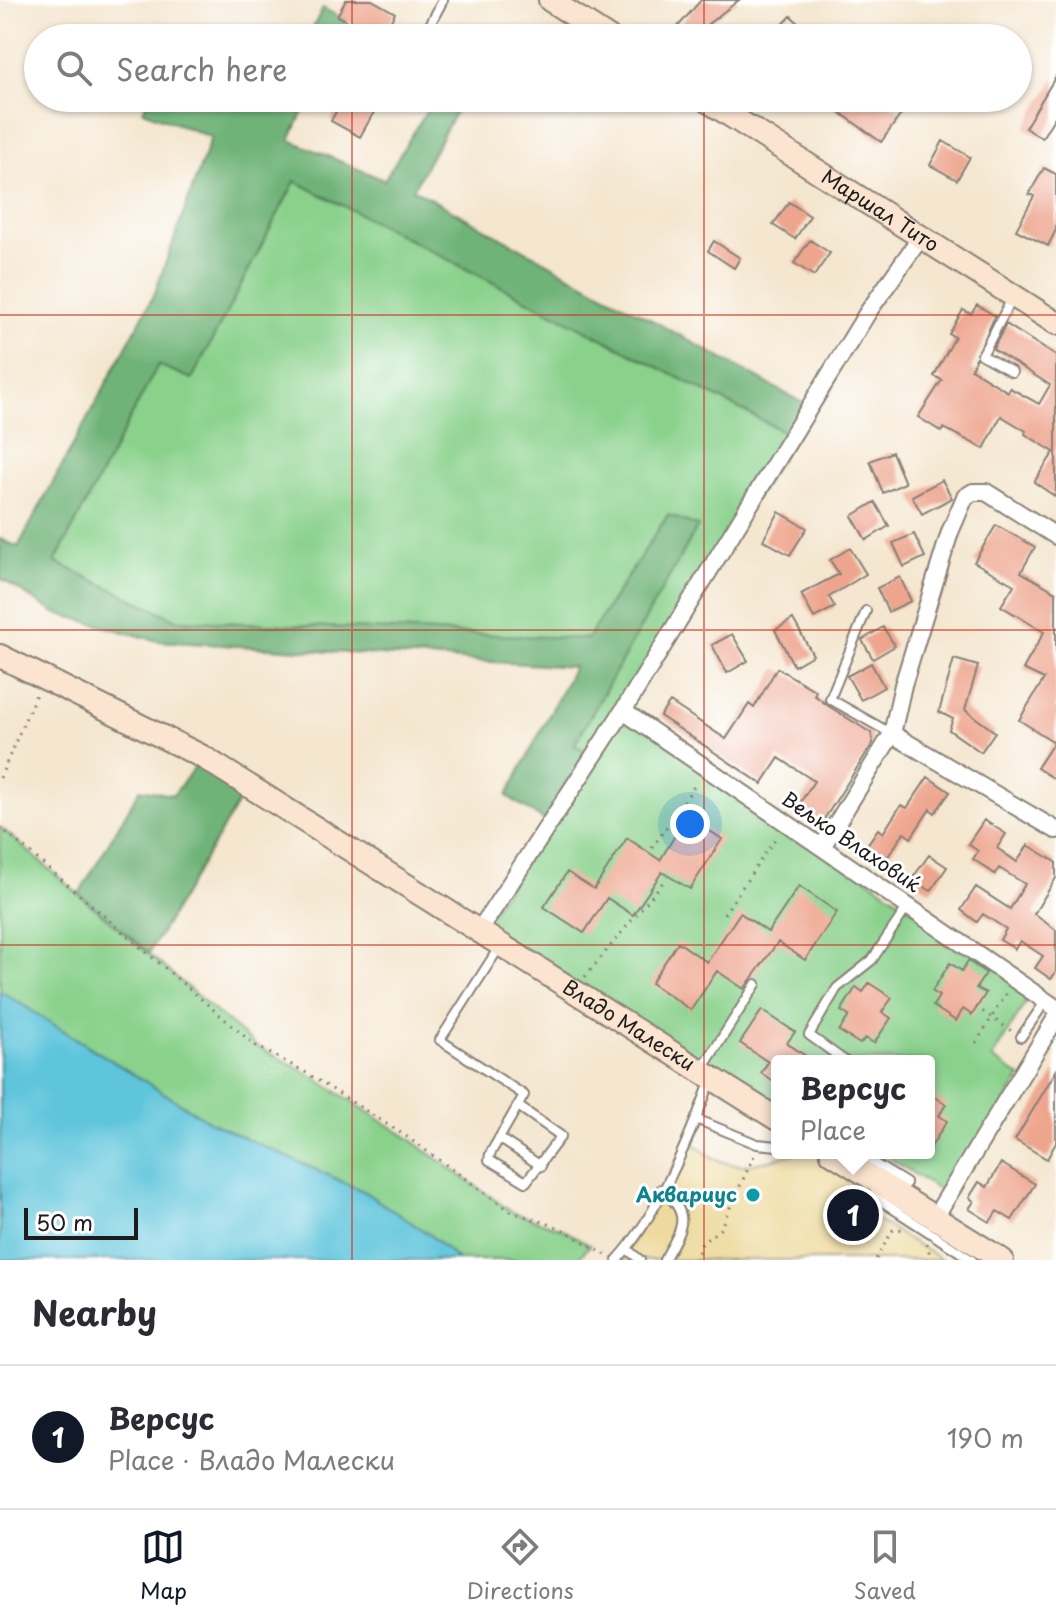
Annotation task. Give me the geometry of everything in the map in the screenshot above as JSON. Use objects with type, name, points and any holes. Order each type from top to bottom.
[{"type":"main road","points":[[550,0],[587,24]]},
{"type":"main road","name":"Маршал Тито","points":[[725,112],[1056,323]]},
{"type":"main road","name":"Владо Малески","points":[[0,656],[203,757],[771,1115]]},
{"type":"main road","points":[[859,1162],[929,1222],[989,1259]]},
{"type":"street","points":[[479,931],[623,711],[868,312],[921,237]]},
{"type":"street","points":[[822,847],[892,734],[907,671],[950,532],[965,497],[973,492],[986,492],[1056,536]]},
{"type":"street","name":"Вељко Влаховиќ","points":[[623,711],[1051,1005]]},
{"type":"street","points":[[892,734],[1056,830]]},
{"type":"street","points":[[929,1222],[1056,1018]]},
{"type":"lane","points":[[430,24],[443,0]]},
{"type":"lane","points":[[1012,372],[982,355],[1013,296]]},
{"type":"lane","points":[[866,611],[830,699],[892,734]]},
{"type":"lane","points":[[837,1055],[809,1035],[837,988],[872,960],[908,905]]},
{"type":"lane","points":[[501,945],[440,1040],[524,1095],[490,1154],[493,1165],[526,1182],[561,1136],[518,1106]]},
{"type":"lane","points":[[616,1260],[627,1249],[661,1189],[696,1119],[706,1076],[756,984]]},
{"type":"lane","points":[[1021,1037],[1051,1005]]},
{"type":"lane","points":[[696,1119],[757,1144],[771,1145]]},
{"type":"lane","points":[[499,1138],[541,1166]]},
{"type":"lane","points":[[859,1162],[884,1203],[929,1222]]},
{"type":"lane","points":[[661,1189],[679,1204],[683,1215],[678,1236],[664,1260]]},
{"type":"lane","points":[[627,1249],[640,1260]]},
{"type":"path","points":[[0,778],[43,675]]},
{"type":"path","points":[[652,848],[706,769]]},
{"type":"path","points":[[724,914],[786,823]]},
{"type":"path","points":[[0,827],[256,1046],[305,1072],[395,1129],[512,1212],[560,1228],[616,1260]]},
{"type":"path","points":[[573,993],[664,881]]},
{"type":"path","points":[[976,1043],[1015,980]]},
{"type":"path","points":[[976,1007],[1021,1037]]},
{"type":"path","points":[[695,1260],[702,1243],[720,1229],[751,1167],[757,1144]]},
{"type":"path","points":[[876,1259],[893,1230],[929,1222]]},
{"type":"green space","points":[[323,8],[346,21],[345,24],[314,24]]},
{"type":"green space","points":[[146,112],[303,112],[290,140],[384,180],[426,112],[455,112],[413,189],[812,408],[794,437],[295,181],[192,379],[158,365],[55,562],[177,620],[587,639],[668,515],[698,526],[574,745],[594,755],[550,824],[507,796],[574,667],[158,641],[55,613],[0,578],[0,539],[18,547],[154,295],[211,137]]},
{"type":"green space","points":[[295,181],[794,437],[623,710],[1032,992],[992,1058],[1021,1077],[948,1196],[891,1159],[935,1159],[935,1055],[771,1055],[771,1115],[479,931],[593,755],[574,746],[697,527],[668,515],[587,639],[177,620],[55,562],[158,364],[192,378]]},
{"type":"green space","points":[[203,757],[249,784],[149,953],[79,894],[140,789],[173,795]]},
{"type":"green space","points":[[0,827],[256,1046],[306,1072],[407,1137],[512,1212],[560,1228],[590,1245],[577,1260],[0,1260]]},
{"type":"sand","name":"Аквариус","points":[[689,1139],[709,1155],[726,1163],[742,1165],[774,1159],[842,1159],[861,1172],[845,1201],[942,1260],[617,1260],[632,1243]]},
{"type":"water","points":[[0,991],[212,1123],[363,1191],[430,1235],[458,1260],[0,1260]]},
{"type":"building","points":[[346,0],[372,0],[395,13],[389,24],[353,24],[337,16]]},
{"type":"building","points":[[701,0],[739,0],[708,24],[680,24]]},
{"type":"building","points":[[791,16],[799,24],[783,24]]},
{"type":"building","points":[[1056,76],[1056,115],[1042,138],[1025,128]]},
{"type":"building","points":[[336,112],[374,112],[360,137],[331,121]]},
{"type":"building","points":[[840,112],[902,113],[881,142]]},
{"type":"building","points":[[943,141],[970,157],[957,180],[930,165]]},
{"type":"building","points":[[1044,168],[1056,174],[1056,230],[1048,246],[1016,230],[1034,196],[1029,194]]},
{"type":"building","points":[[789,202],[810,216],[795,239],[773,225]]},
{"type":"building","points":[[810,240],[830,253],[814,276],[794,263]]},
{"type":"building","points":[[714,241],[740,258],[734,268],[708,251]]},
{"type":"building","points":[[977,305],[995,316],[971,369],[1008,392],[1010,388],[1039,404],[1050,385],[993,349],[1006,324],[1056,356],[1056,497],[1034,482],[1054,452],[1001,416],[984,449],[944,428],[942,432],[918,417],[942,380],[934,376],[955,337],[949,334],[963,310],[971,314]]},
{"type":"building","points":[[892,452],[905,483],[883,493],[870,461]]},
{"type":"building","points":[[942,480],[952,498],[922,514],[912,496]]},
{"type":"building","points":[[875,502],[889,526],[866,540],[852,516]]},
{"type":"building","points":[[779,512],[807,528],[790,555],[763,540]]},
{"type":"building","points":[[996,525],[1035,547],[1021,572],[1056,592],[1056,780],[1037,768],[1054,742],[1019,720],[1044,679],[1023,669],[1044,632],[1001,606],[1014,585],[974,562]]},
{"type":"building","points":[[914,534],[925,557],[904,567],[893,543]]},
{"type":"building","points":[[850,548],[866,574],[829,597],[835,607],[814,618],[801,594],[839,574],[830,560]]},
{"type":"building","points":[[900,577],[911,601],[888,612],[877,588]]},
{"type":"building","points":[[793,619],[813,655],[794,666],[775,630]]},
{"type":"building","points":[[883,627],[895,646],[873,659],[862,640]]},
{"type":"building","points":[[732,634],[748,661],[727,673],[712,645]]},
{"type":"building","points":[[954,659],[978,666],[965,710],[995,732],[981,752],[949,730],[953,719],[939,712]]},
{"type":"building","points":[[871,663],[884,687],[861,700],[847,676]]},
{"type":"building","points":[[777,668],[816,691],[814,695],[827,705],[871,733],[873,743],[821,824],[797,808],[814,781],[779,758],[762,784],[660,716],[670,702],[726,739],[749,704],[754,708]]},
{"type":"building","points":[[928,777],[950,792],[935,813],[930,809],[911,838],[904,833],[885,861],[865,848],[878,829],[883,833],[901,805],[907,808]]},
{"type":"building","points":[[687,816],[722,839],[690,889],[662,872],[633,915],[607,898],[584,933],[544,907],[567,872],[594,889],[627,838],[660,860]]},
{"type":"building","points":[[984,820],[1006,834],[997,848],[1017,862],[1028,845],[1056,862],[1056,878],[1034,914],[1056,930],[1056,972],[1051,979],[1035,968],[1043,956],[1020,941],[1015,949],[1000,940],[1006,929],[983,914],[977,922],[961,910],[976,887],[1010,909],[1025,884],[999,868],[995,874],[973,859],[978,851],[968,844]]},
{"type":"building","points":[[929,855],[947,867],[931,891],[912,879]]},
{"type":"building","points":[[799,886],[837,912],[805,960],[778,942],[744,989],[717,971],[691,1010],[651,983],[678,942],[707,962],[740,913],[768,932]]},
{"type":"building","points":[[968,961],[986,973],[976,988],[986,993],[972,1015],[963,1009],[956,1021],[933,1006],[939,996],[932,991],[950,963],[962,971]]},
{"type":"building","points":[[869,983],[892,998],[882,1012],[891,1018],[874,1043],[865,1038],[860,1044],[839,1031],[849,1016],[841,1011],[856,987],[863,992]]},
{"type":"building","points":[[762,1010],[795,1032],[787,1043],[804,1055],[771,1055],[771,1080],[761,1073],[768,1062],[740,1043]]},
{"type":"building","points":[[1056,1071],[1056,1143],[1047,1159],[1015,1140]]},
{"type":"building","points":[[935,1097],[946,1104],[939,1116],[947,1121],[935,1140]]},
{"type":"building","points":[[1001,1163],[1035,1184],[1012,1220],[997,1211],[990,1222],[969,1209],[974,1201],[969,1198],[979,1182],[987,1187]]},
{"type":"place","name":"Аквариус","points":[[753,1195]]},
{"type":"place","name":"Версус","points":[[853,1215]]}]
